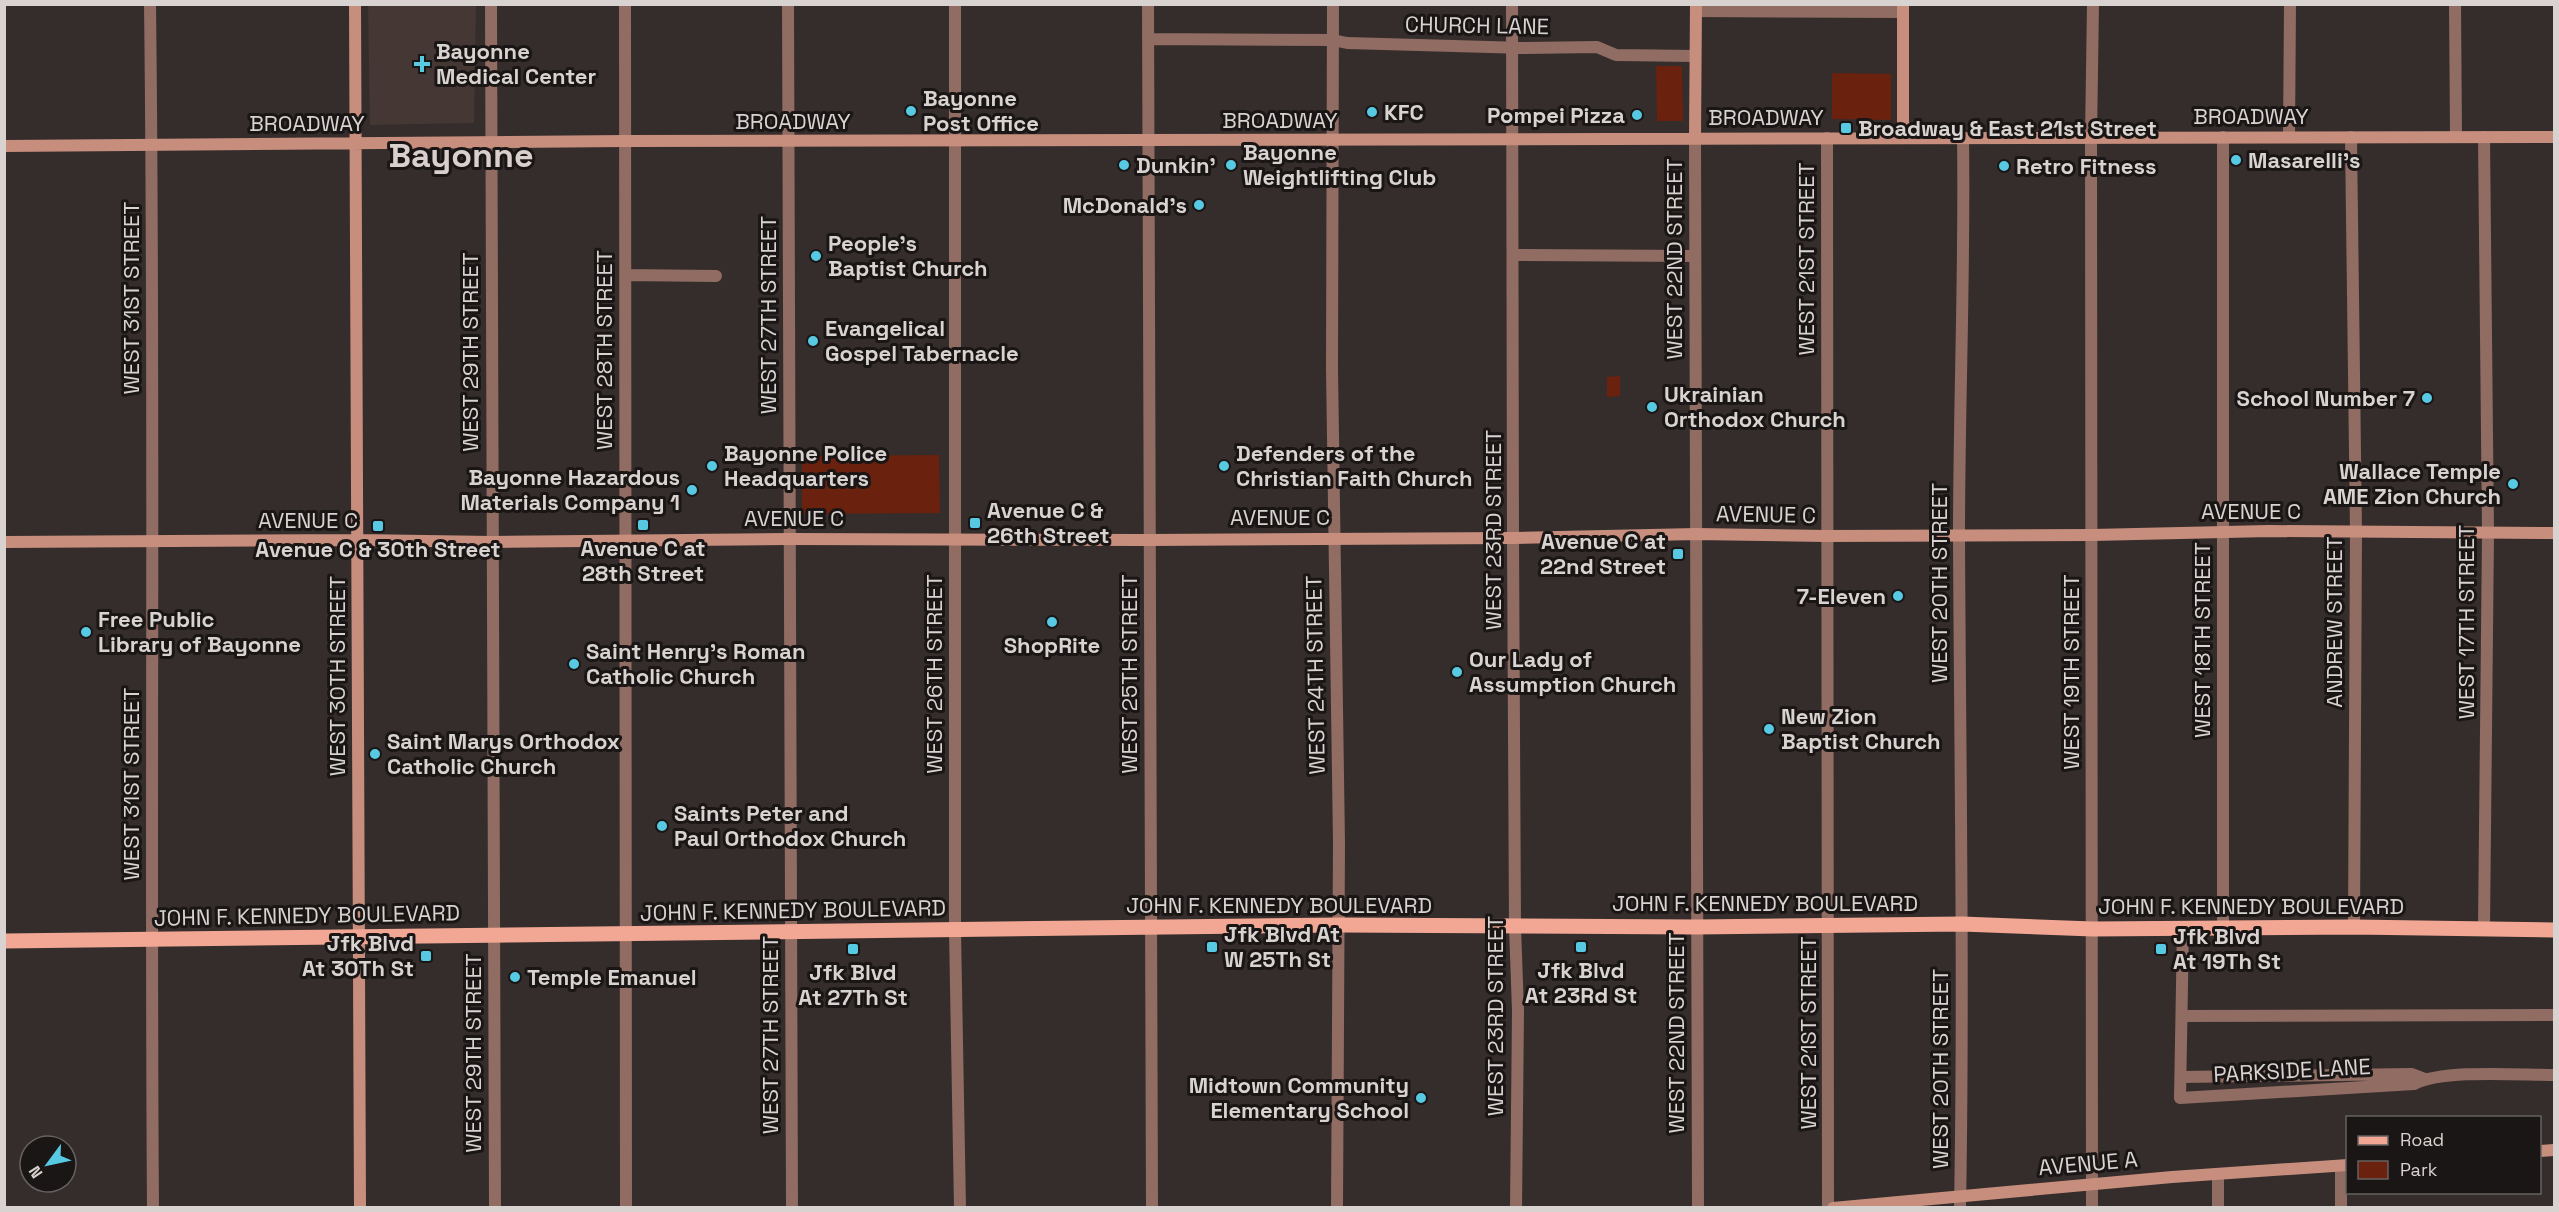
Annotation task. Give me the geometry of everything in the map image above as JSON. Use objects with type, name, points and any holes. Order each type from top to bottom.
[{"type":"main road","name":"JOHN F. KENNEDY BOULEVARD","points":[[4,941],[1339,925],[1829,927],[1962,924],[2093,929],[2354,927],[2554,930]]},
{"type":"street","name":"WEST 31ST STREET","points":[[150,4],[153,1208]]},
{"type":"street","name":"WEST 30TH STREET","points":[[355,4],[360,1208]]},
{"type":"street","name":"WEST 29TH STREET","points":[[491,4],[495,1208]]},
{"type":"street","name":"WEST 28TH STREET","points":[[625,4],[626,1208]]},
{"type":"street","name":"WEST 27TH STREET","points":[[788,4],[792,1208]]},
{"type":"street","name":"WEST 26TH STREET","points":[[955,4],[956,931],[960,1208]]},
{"type":"street","name":"WEST 25TH STREET","points":[[1148,4],[1152,1208]]},
{"type":"street","name":"WEST 24TH STREET","points":[[1333,4],[1334,538],[1339,925],[1337,1208]]},
{"type":"street","name":"WEST 23RD STREET","points":[[1512,4],[1515,927],[1518,1011],[1516,1208]]},
{"type":"street","name":"WEST 19TH STREET","points":[[2092,1208],[2091,137],[2093,4]]},
{"type":"street","points":[[2289,136],[2290,4]]},
{"type":"street","points":[[2455,4],[2456,136]]},
{"type":"street","points":[[1695,138],[1696,8],[1903,8],[1902,123],[1910,138]]},
{"type":"street","name":"CHURCH LANE","points":[[1148,39],[1333,40],[1347,43],[1597,47],[1616,55],[1695,56]]},
{"type":"street","name":"ANDREW STREET","points":[[2351,136],[2356,532],[2354,927]]},
{"type":"street","name":"WEST 18TH STREET","points":[[2223,137],[2223,928]]},
{"type":"street","name":"WEST 17TH STREET","points":[[2484,137],[2488,533],[2484,928]]},
{"type":"street","name":"BROADWAY","points":[[4,146],[625,141],[788,143],[1695,138],[2554,137]]},
{"type":"street","name":"WEST 22ND STREET","points":[[1695,138],[1698,1208]]},
{"type":"street","name":"WEST 21ST STREET","points":[[1827,138],[1828,1208]]},
{"type":"street","name":"WEST 20TH STREET","points":[[1960,1201],[1962,924],[1959,536],[1964,236],[1963,138]]},
{"type":"street","points":[[1513,255],[1694,256]]},
{"type":"street","points":[[626,275],[716,276]]},
{"type":"street","name":"AVENUE C","points":[[4,542],[358,540],[492,542],[790,538],[1149,540],[1513,538],[1696,534],[1959,536],[2223,531],[2554,533]]},
{"type":"street","name":"PARKSIDE LANE","points":[[2183,928],[2180,1098],[2414,1084],[2426,1079],[2554,1075]]},
{"type":"street","points":[[2182,1016],[2554,1015]]},
{"type":"street","name":"PARKSIDE LANE","points":[[2182,1077],[2412,1074],[2426,1079]]},
{"type":"street","points":[[2341,1208],[2344,1165]]},
{"type":"street","name":"AVENUE A","points":[[1833,1208],[1960,1201],[2172,1177],[2344,1165]]},
{"type":"street","points":[[2218,1175],[2218,1208]]},
{"type":"shaded area","name":"Bayonne Medical Center","points":[[368,5],[476,5],[474,123],[370,125]]},
{"type":"green space","points":[[1656,66],[1682,66],[1683,121],[1657,121]]},
{"type":"green space","points":[[1832,73],[1891,74],[1891,120],[1832,119]]},
{"type":"green space","points":[[1620,376],[1620,396],[1607,397],[1607,377]]},
{"type":"green space","points":[[939,455],[940,513],[802,514],[802,456]]},
{"type":"place","name":"Bayonne Medical Center","points":[[422,64]]},
{"type":"place","name":"Bayonne Post Office","points":[[911,111]]},
{"type":"place","name":"KFC","points":[[1372,112]]},
{"type":"place","name":"Pompei Pizza","points":[[1637,115]]},
{"type":"place","name":"Broadway & East 21st Street","points":[[1846,128]]},
{"type":"place","name":"Masarelli’s","points":[[2236,160]]},
{"type":"place","name":"Dunkin'","points":[[1124,165]]},
{"type":"place","name":"Bayonne Weightlifting Club","points":[[1231,165]]},
{"type":"place","name":"Retro Fitness","points":[[2004,166]]},
{"type":"place","name":"McDonald's","points":[[1199,205]]},
{"type":"place","name":"People's Baptist Church","points":[[816,256]]},
{"type":"place","name":"Evangelical Gospel Tabernacle","points":[[813,341]]},
{"type":"place","name":"School Number 7","points":[[2427,398]]},
{"type":"place","name":"Ukrainian Orthodox Church","points":[[1652,407]]},
{"type":"place","name":"Bayonne Police Headquarters","points":[[712,466]]},
{"type":"place","name":"Defenders of the Christian Faith Church","points":[[1224,466]]},
{"type":"place","name":"Wallace Temple AME Zion Church","points":[[2513,484]]},
{"type":"place","name":"Bayonne Hazardous Materials Company 1","points":[[692,490]]},
{"type":"place","name":"Avenue C & 26th Street","points":[[975,523]]},
{"type":"place","name":"Avenue C at 28th Street","points":[[643,525]]},
{"type":"place","name":"Avenue C & 30th Street","points":[[378,526]]},
{"type":"place","name":"Avenue C at 22nd Street","points":[[1678,554]]},
{"type":"place","name":"7-Eleven","points":[[1898,596]]},
{"type":"place","name":"ShopRite","points":[[1052,622]]},
{"type":"place","name":"Free Public Library of Bayonne","points":[[86,632]]},
{"type":"place","name":"Saint Henry's Roman Catholic Church","points":[[574,664]]},
{"type":"place","name":"Our Lady of Assumption Church","points":[[1457,672]]},
{"type":"place","name":"New Zion Baptist Church","points":[[1769,729]]},
{"type":"place","name":"Saint Marys Orthodox Catholic Church","points":[[375,754]]},
{"type":"place","name":"Saints Peter and Paul Orthodox Church","points":[[662,826]]},
{"type":"place","name":"Jfk Blvd At W 25Th St","points":[[1212,947]]},
{"type":"place","name":"Jfk Blvd At 23Rd St","points":[[1581,947]]},
{"type":"place","name":"Jfk Blvd At 27Th St","points":[[853,949]]},
{"type":"place","name":"Jfk Blvd At 19Th St","points":[[2161,949]]},
{"type":"place","name":"Jfk Blvd At 30Th St","points":[[426,956]]},
{"type":"place","name":"Temple Emanuel","points":[[515,977]]},
{"type":"place","name":"Midtown Community Elementary School","points":[[1421,1098]]},
{"type":"district","name":"Bayonne","points":[[461,155]]}]
